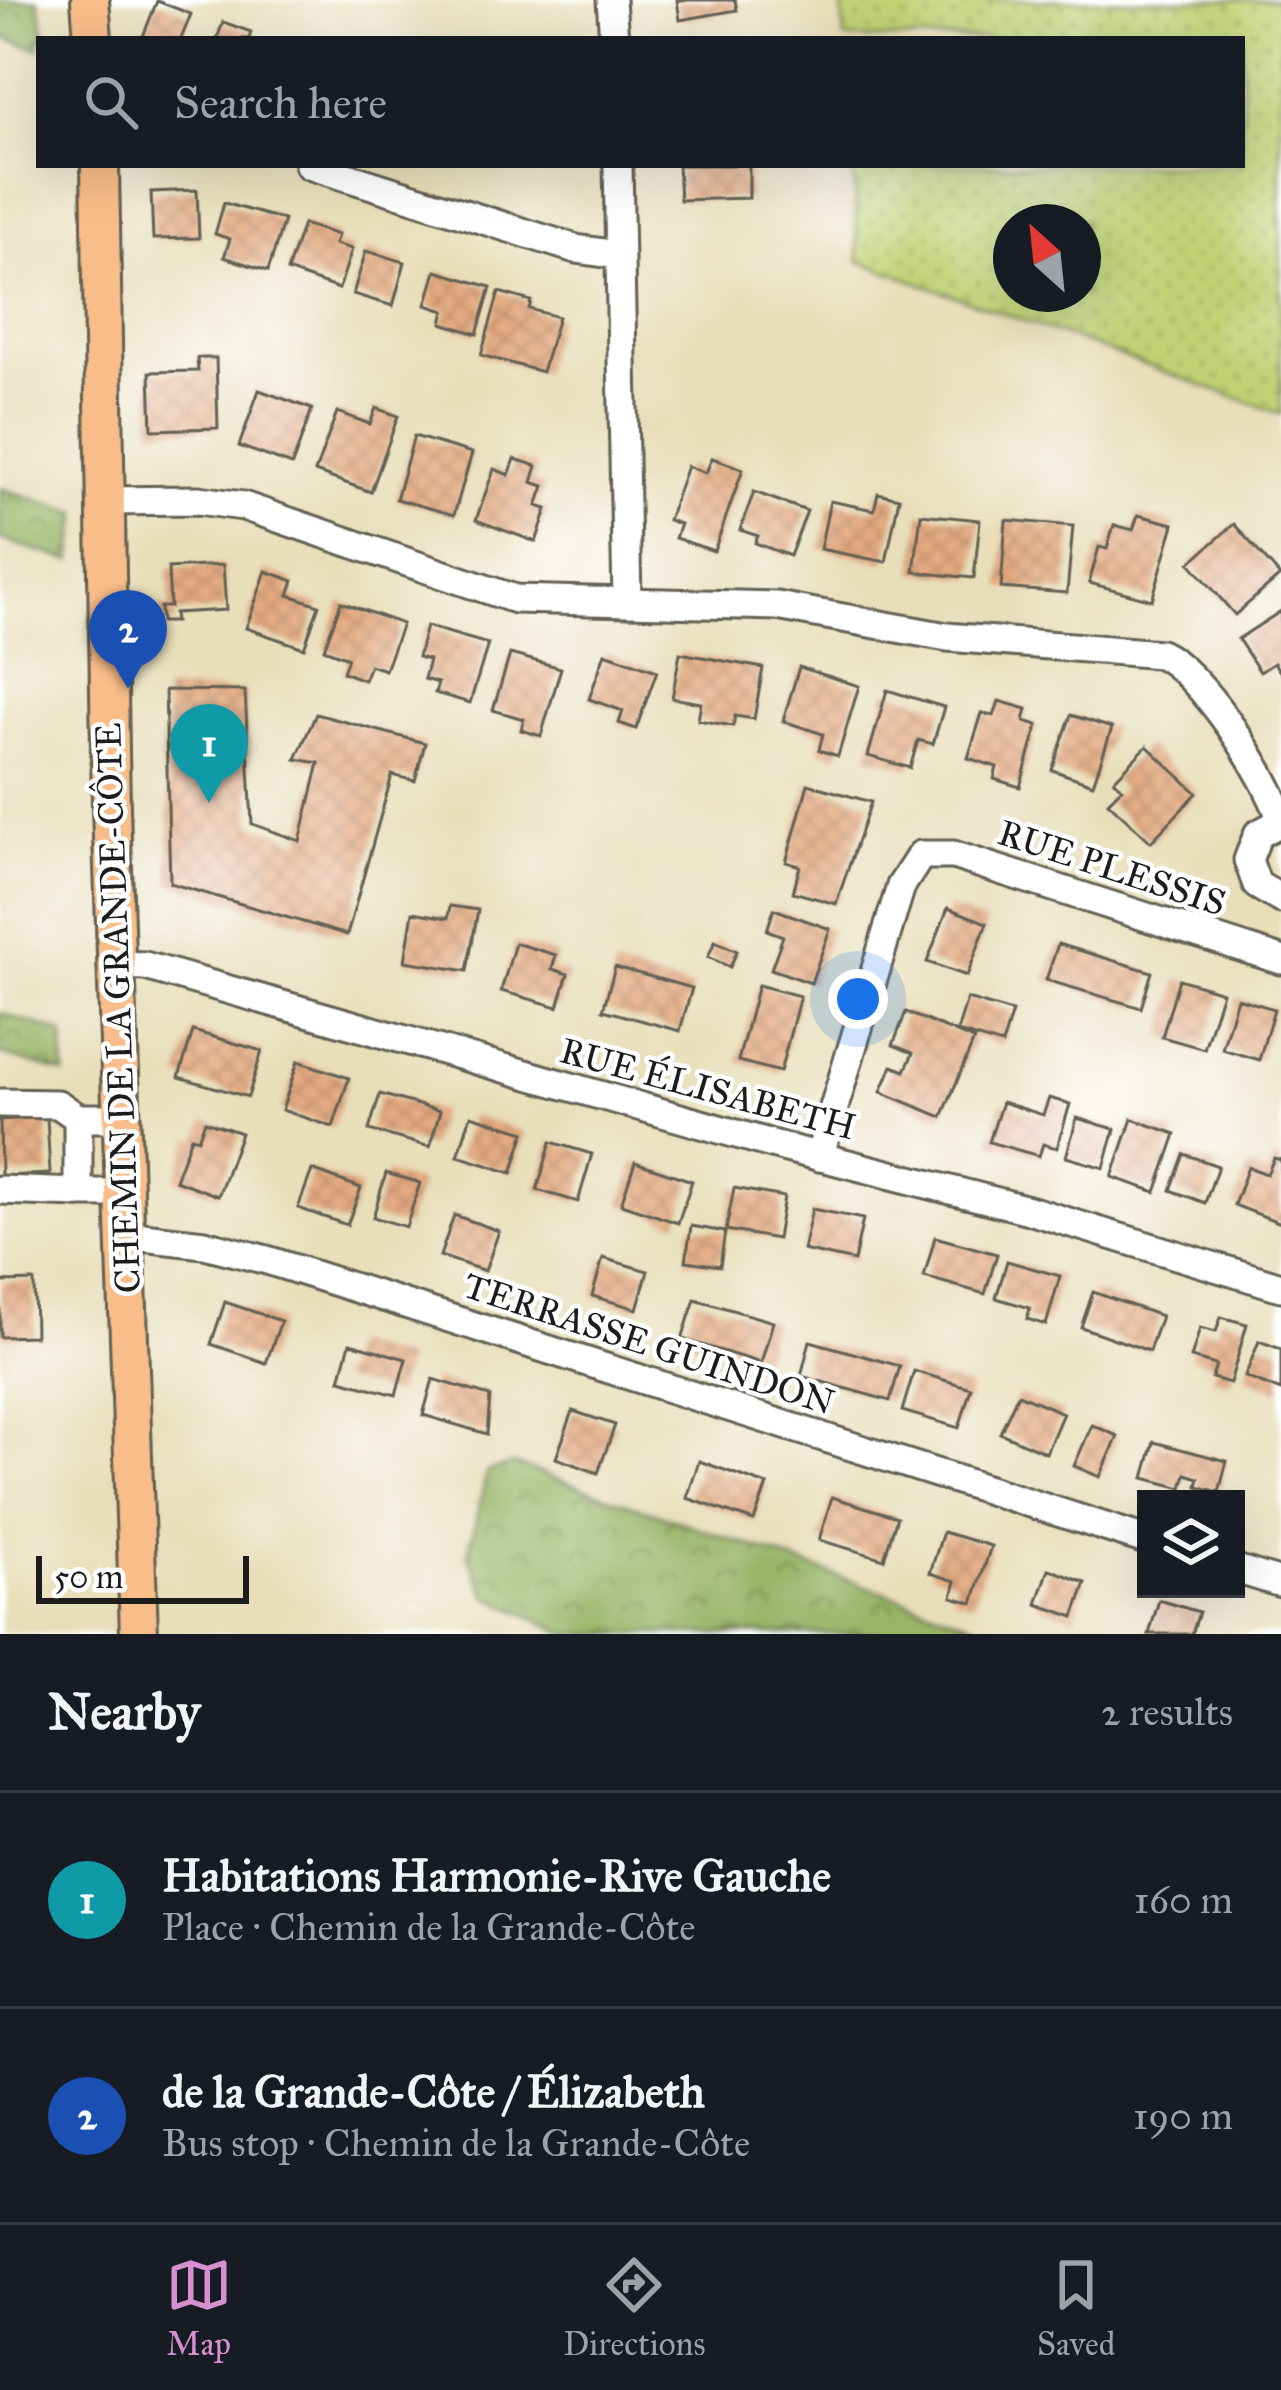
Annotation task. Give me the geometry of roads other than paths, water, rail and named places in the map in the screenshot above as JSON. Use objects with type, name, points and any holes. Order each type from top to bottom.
[{"type":"main road","points":[[90,0],[94,36]]},
{"type":"main road","name":"CHEMIN DE LA GRANDE-CÔTE","points":[[100,168],[116,964],[140,1634]]},
{"type":"street","points":[[611,0],[614,36]]},
{"type":"street","points":[[319,168],[576,249],[619,255]]},
{"type":"street","points":[[618,168],[626,601]]},
{"type":"street","points":[[105,501],[226,503],[515,599],[793,608],[947,637],[1160,654],[1185,671],[1263,776],[1281,821],[1258,834],[1248,860],[1257,886],[1281,899]]},
{"type":"street","name":"RUE PLESSIS","points":[[819,1157],[901,886],[921,855],[953,855],[1281,960]]},
{"type":"street","name":"RUE ÉLISABETH","points":[[116,964],[146,966],[819,1157],[1029,1210],[1281,1287]]},
{"type":"street","points":[[0,1103],[58,1104],[78,1118],[121,1118]]},
{"type":"street","points":[[78,1118],[78,1192]]},
{"type":"street","points":[[0,1190],[124,1193]]},
{"type":"street","name":"TERRASSE GUINDON","points":[[125,1234],[204,1244],[268,1260],[1137,1537]]},
{"type":"street","points":[[1245,1572],[1281,1583]]},
{"type":"place","name":"de la Grande-Côte / Élizabeth","points":[[128,689]]},
{"type":"place","name":"Habitations Harmonie-Rive Gauche","points":[[209,803]]}]
